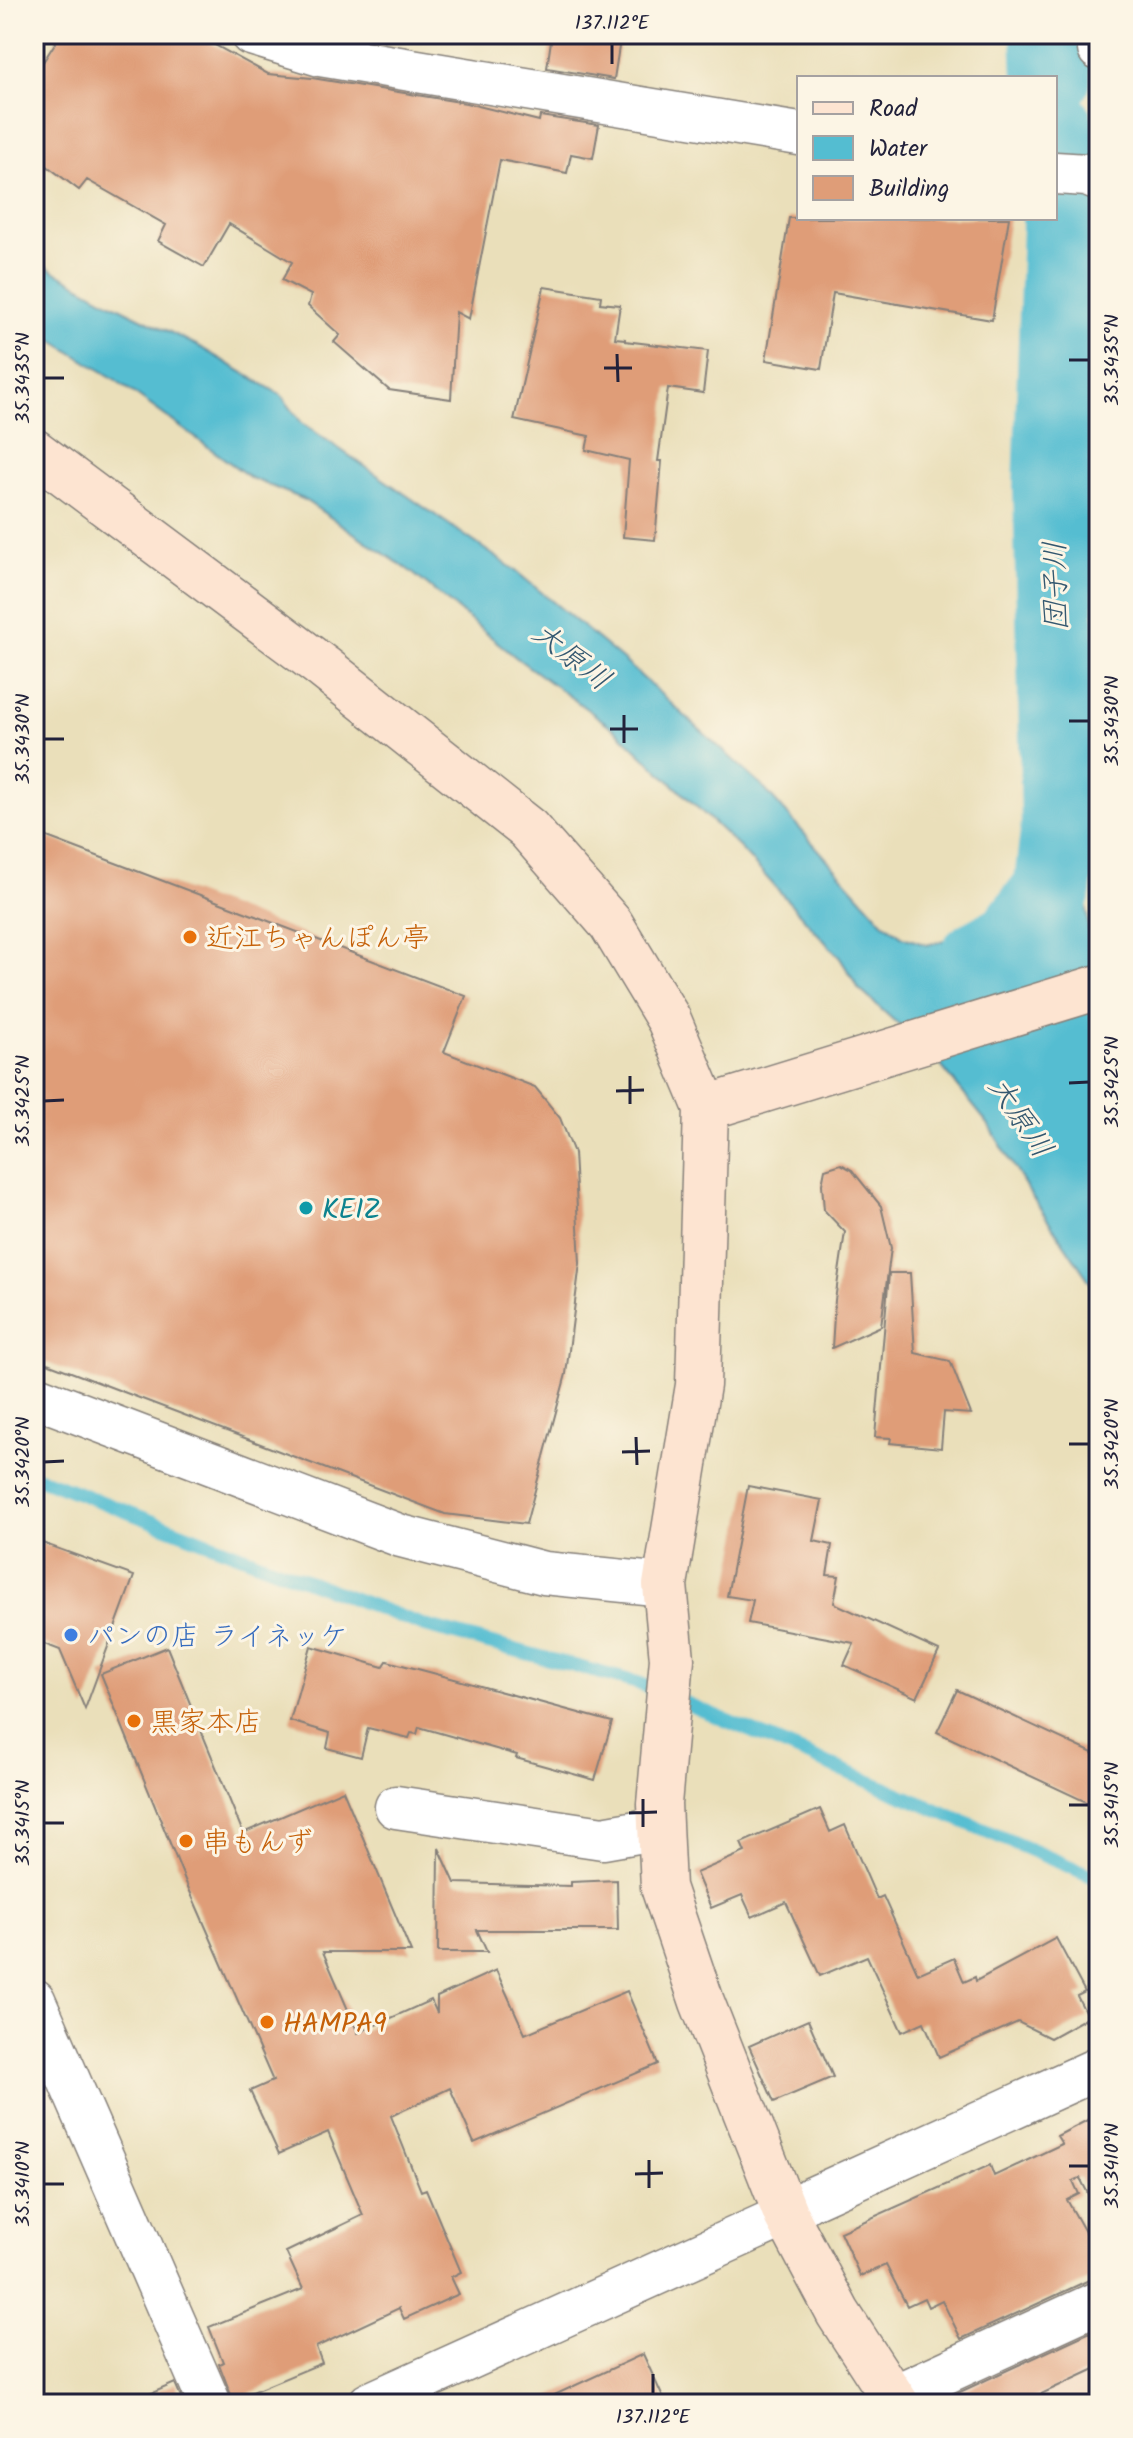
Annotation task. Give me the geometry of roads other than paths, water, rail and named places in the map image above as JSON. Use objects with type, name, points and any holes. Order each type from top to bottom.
[{"type":"street","points":[[251,34],[320,55],[797,134]]},
{"type":"street","points":[[1098,34],[1099,49]]},
{"type":"street","points":[[34,451],[323,667],[528,829],[611,924],[669,1020],[706,1108],[698,1385],[665,1585],[671,1667],[659,1804],[663,1887],[702,2002],[786,2215],[838,2313],[892,2402],[1099,2302]]},
{"type":"street","points":[[706,1108],[1099,987]]},
{"type":"street","points":[[34,1396],[401,1536],[544,1573],[665,1585]]},
{"type":"street","points":[[396,1807],[603,1838],[660,1828]]},
{"type":"street","points":[[34,2000],[210,2404]]},
{"type":"street","points":[[369,2404],[786,2215],[808,2200],[1099,2068]]},
{"type":"water","name":"大原川","points":[[34,260],[198,346],[281,395],[302,423],[512,568],[622,659],[761,785],[883,922],[903,937],[927,945],[952,938],[1001,912],[1020,883],[1085,890],[1099,1043],[1099,1295],[1029,1192],[989,1125],[934,1057],[859,989],[840,958],[740,848],[617,731],[518,659],[410,571],[303,499],[251,478],[113,378],[34,329]]},
{"type":"waterway","name":"団子川","points":[[1050,34],[1052,76]]},
{"type":"waterway","name":"団子川","points":[[977,960],[1014,939],[1052,890],[1060,825],[1052,488],[1061,225],[1057,160]]},
{"type":"waterway","points":[[34,1476],[425,1626],[638,1683],[1099,1879]]},
{"type":"place","name":"近江ちゃんぽん亭","points":[[190,937]]},
{"type":"place","name":"KEIZ","points":[[306,1208]]},
{"type":"place","name":"パンの店 ライネッケ","points":[[71,1635]]},
{"type":"place","name":"黒家本店","points":[[134,1721]]},
{"type":"place","name":"串もんず","points":[[186,1841]]},
{"type":"place","name":"HAMPA9","points":[[267,2022]]}]
